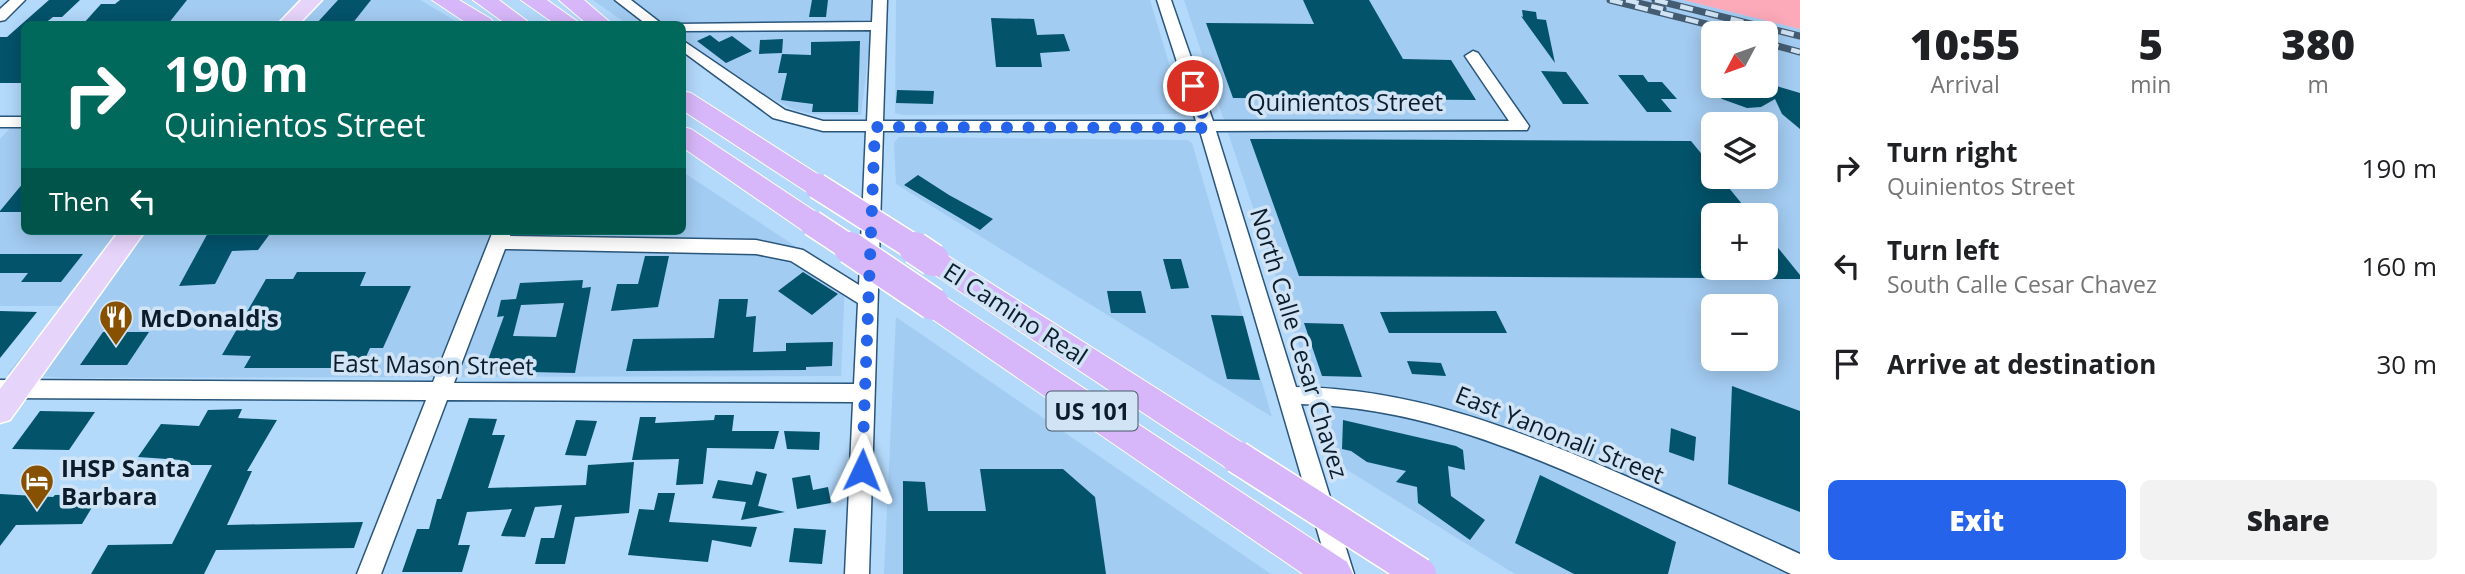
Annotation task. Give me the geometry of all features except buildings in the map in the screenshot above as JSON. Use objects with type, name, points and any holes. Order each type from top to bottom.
[{"type":"highway","points":[[443,0],[478,21]]},
{"type":"highway","points":[[484,0],[516,21]]},
{"type":"highway","points":[[532,0],[565,21]]},
{"type":"highway","points":[[570,0],[597,21]]},
{"type":"highway","name":"El Camino Real","points":[[686,101],[1420,574]]},
{"type":"highway","name":"El Camino Real","points":[[686,138],[1334,574]]},
{"type":"main road","points":[[284,21],[295,0]]},
{"type":"main road","points":[[291,21],[312,0]]},
{"type":"main road","points":[[0,411],[9,389],[130,235]]},
{"type":"street","points":[[0,17],[18,0]]},
{"type":"street","points":[[622,0],[651,21]]},
{"type":"street","points":[[857,574],[880,0]]},
{"type":"street","name":"North Calle Cesar Chavez","points":[[1164,0],[1207,128],[1342,574]]},
{"type":"street","points":[[686,27],[879,26]]},
{"type":"street","name":"Quinientos Street","points":[[686,47],[779,114],[823,126],[1521,126],[1474,56]]},
{"type":"street","points":[[2,124],[21,122]]},
{"type":"street","points":[[369,574],[501,236],[756,247],[796,255],[868,300]]},
{"type":"street","name":"East Mason Street","points":[[9,389],[55,387],[865,393]]},
{"type":"street","name":"East Yanonali Street","points":[[1289,395],[1340,395],[1383,401],[1470,422],[1672,506],[1800,566]]},
{"type":"shaded area","points":[[129,0],[420,0],[456,21],[110,21]]},
{"type":"shaded area","points":[[593,0],[875,0],[861,115],[812,114],[795,110],[686,56],[686,21],[623,21]]},
{"type":"shaded area","points":[[896,0],[1150,0],[1183,110],[1177,114],[895,113]]},
{"type":"shaded area","points":[[1184,0],[1683,0],[1768,21],[1701,21],[1701,98],[1778,98],[1778,24],[1800,29],[1800,574],[1515,574],[1336,463],[1325,428],[1332,420],[1317,375],[1306,367]]},
{"type":"shaded area","points":[[1683,0],[1800,0],[1800,29],[1778,24],[1778,21],[1768,21]]},
{"type":"shaded area","points":[[21,116],[21,235],[686,235],[686,174],[845,279],[841,376],[66,378],[7,374],[63,306],[0,306],[0,139]]},
{"type":"shaded area","points":[[899,137],[1187,140],[1192,143],[1272,417],[896,184],[894,143]]},
{"type":"shaded area","points":[[896,317],[1271,574],[884,574]]},
{"type":"railway","points":[[1610,0],[1701,23]]},
{"type":"railway","points":[[1626,0],[1663,9]]},
{"type":"railway","points":[[1655,0],[1800,36]]},
{"type":"railway","points":[[1778,46],[1800,52]]},
{"type":"place","name":"McDonald's","points":[[116,347]]},
{"type":"place","name":"IHSP Santa Barbara","points":[[37,511]]},
{"type":"route","points":[[862,470],[875,127],[1207,128],[1193,86]]}]
